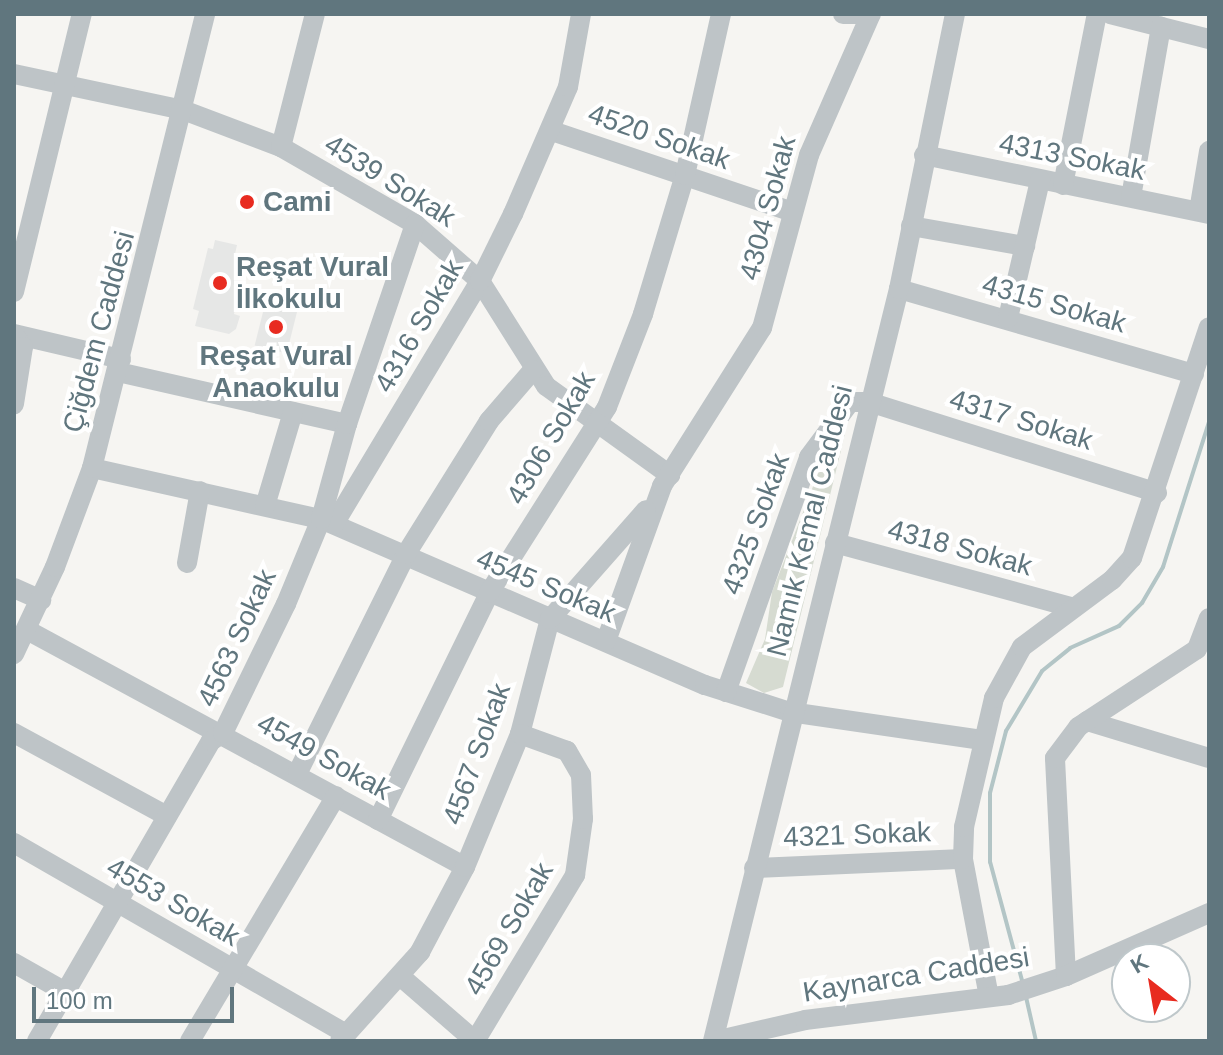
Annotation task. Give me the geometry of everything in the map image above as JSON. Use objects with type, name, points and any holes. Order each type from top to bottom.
[{"type":"street","points":[[14,292],[22,228],[66,84],[82,14]]},
{"type":"street","name":"Çiğdem Caddesi","points":[[14,654],[41,600],[92,468],[205,14]]},
{"type":"street","points":[[281,147],[315,14]]},
{"type":"street","name":"4316 Sokak","points":[[328,522],[480,281],[552,131],[568,87],[581,14]]},
{"type":"street","name":"4306 Sokak","points":[[378,820],[489,593],[598,424],[643,314],[685,175],[721,14]]},
{"type":"street","points":[[843,14],[870,15]]},
{"type":"street","name":"Namık Kemal Caddesi","points":[[714,1041],[790,712],[899,289],[955,14]]},
{"type":"street","points":[[1063,185],[1097,14]]},
{"type":"street","points":[[1110,14],[1209,39]]},
{"type":"street","name":"4304 Sokak","points":[[666,480],[713,412],[762,328],[793,212],[831,94],[870,15]]},
{"type":"street","points":[[1131,197],[1161,27]]},
{"type":"street","name":"4539 Sokak","points":[[14,74],[183,110],[281,147],[415,224],[480,281],[533,370],[546,386],[666,480]]},
{"type":"street","name":"4520 Sokak","points":[[552,131],[793,212]]},
{"type":"street","points":[[1204,212],[1209,151]]},
{"type":"street","name":"4313 Sokak","points":[[924,155],[1204,212]]},
{"type":"street","points":[[1008,318],[1040,180]]},
{"type":"street","name":"4563 Sokak","points":[[37,1041],[211,741],[223,733],[328,522],[347,424],[415,224]]},
{"type":"street","points":[[911,226],[1025,246]]},
{"type":"street","name":"4315 Sokak","points":[[899,289],[1194,374]]},
{"type":"street","points":[[989,997],[963,859],[967,798],[982,740],[1010,664],[1038,632],[1112,580],[1132,558],[1157,493],[1209,327]]},
{"type":"street","points":[[14,334],[119,365],[347,424]]},
{"type":"street","points":[[14,334],[23,347],[14,404]]},
{"type":"street","points":[[298,772],[406,554],[489,421],[533,370]]},
{"type":"street","name":"4317 Sokak","points":[[869,402],[1157,493]]},
{"type":"street","name":"4325 Sokak","points":[[726,692],[809,457],[844,406],[869,402]]},
{"type":"street","points":[[265,506],[293,412]]},
{"type":"street","name":"4545 Sokak","points":[[92,468],[328,522],[726,692],[790,712],[982,740]]},
{"type":"street","points":[[606,641],[666,480]]},
{"type":"street","name":"4567 Sokak","points":[[342,1037],[420,952],[465,867],[520,734],[550,619],[633,528],[666,480]]},
{"type":"street","points":[[187,563],[200,491]]},
{"type":"street","name":"4318 Sokak","points":[[835,543],[1071,607]]},
{"type":"street","points":[[14,588],[41,600]]},
{"type":"street","points":[[1066,976],[1052,771],[1060,748],[1087,721],[1205,644],[1209,618]]},
{"type":"street","name":"4549 Sokak","points":[[27,630],[298,772],[465,867]]},
{"type":"street","points":[[1087,721],[1209,758]]},
{"type":"street","points":[[14,733],[167,816]]},
{"type":"street","name":"4569 Sokak","points":[[475,1041],[567,894],[578,855],[583,786],[576,764],[567,751],[520,734]]},
{"type":"street","points":[[190,1041],[336,796]]},
{"type":"street","name":"4553 Sokak","points":[[14,843],[118,901],[342,1037]]},
{"type":"street","name":"4321 Sokak","points":[[754,868],[963,859]]},
{"type":"street","name":"Kaynarca Caddesi","points":[[714,1041],[805,1020],[989,997],[1066,976],[1209,913]]},
{"type":"street","points":[[14,963],[67,993]]},
{"type":"street","points":[[400,976],[475,1041]]},
{"type":"shaded area","name":"Reşat Vural İlkokulu","points":[[215,240],[237,245],[235,254],[247,257],[234,314],[240,316],[236,329],[229,334],[195,326],[199,311],[193,309],[208,248],[213,249]]},
{"type":"shaded area","name":"Reşat Vural Anaokulu","points":[[266,300],[298,308],[287,354],[255,346]]},
{"type":"shaded area","points":[[846,430],[783,687],[764,693],[746,683],[765,639],[772,592],[826,453]]},
{"type":"waterway","points":[[1023,984],[990,862],[990,793],[1006,731],[1042,671],[1070,648],[1119,626],[1142,603],[1163,567],[1209,422]]},
{"type":"waterway","points":[[1026,997],[1036,1041]]},
{"type":"place","name":"Cami","points":[[247,202]]},
{"type":"place","name":"Reşat Vural İlkokulu","points":[[220,283]]},
{"type":"place","name":"Reşat Vural Anaokulu","points":[[276,327]]}]
